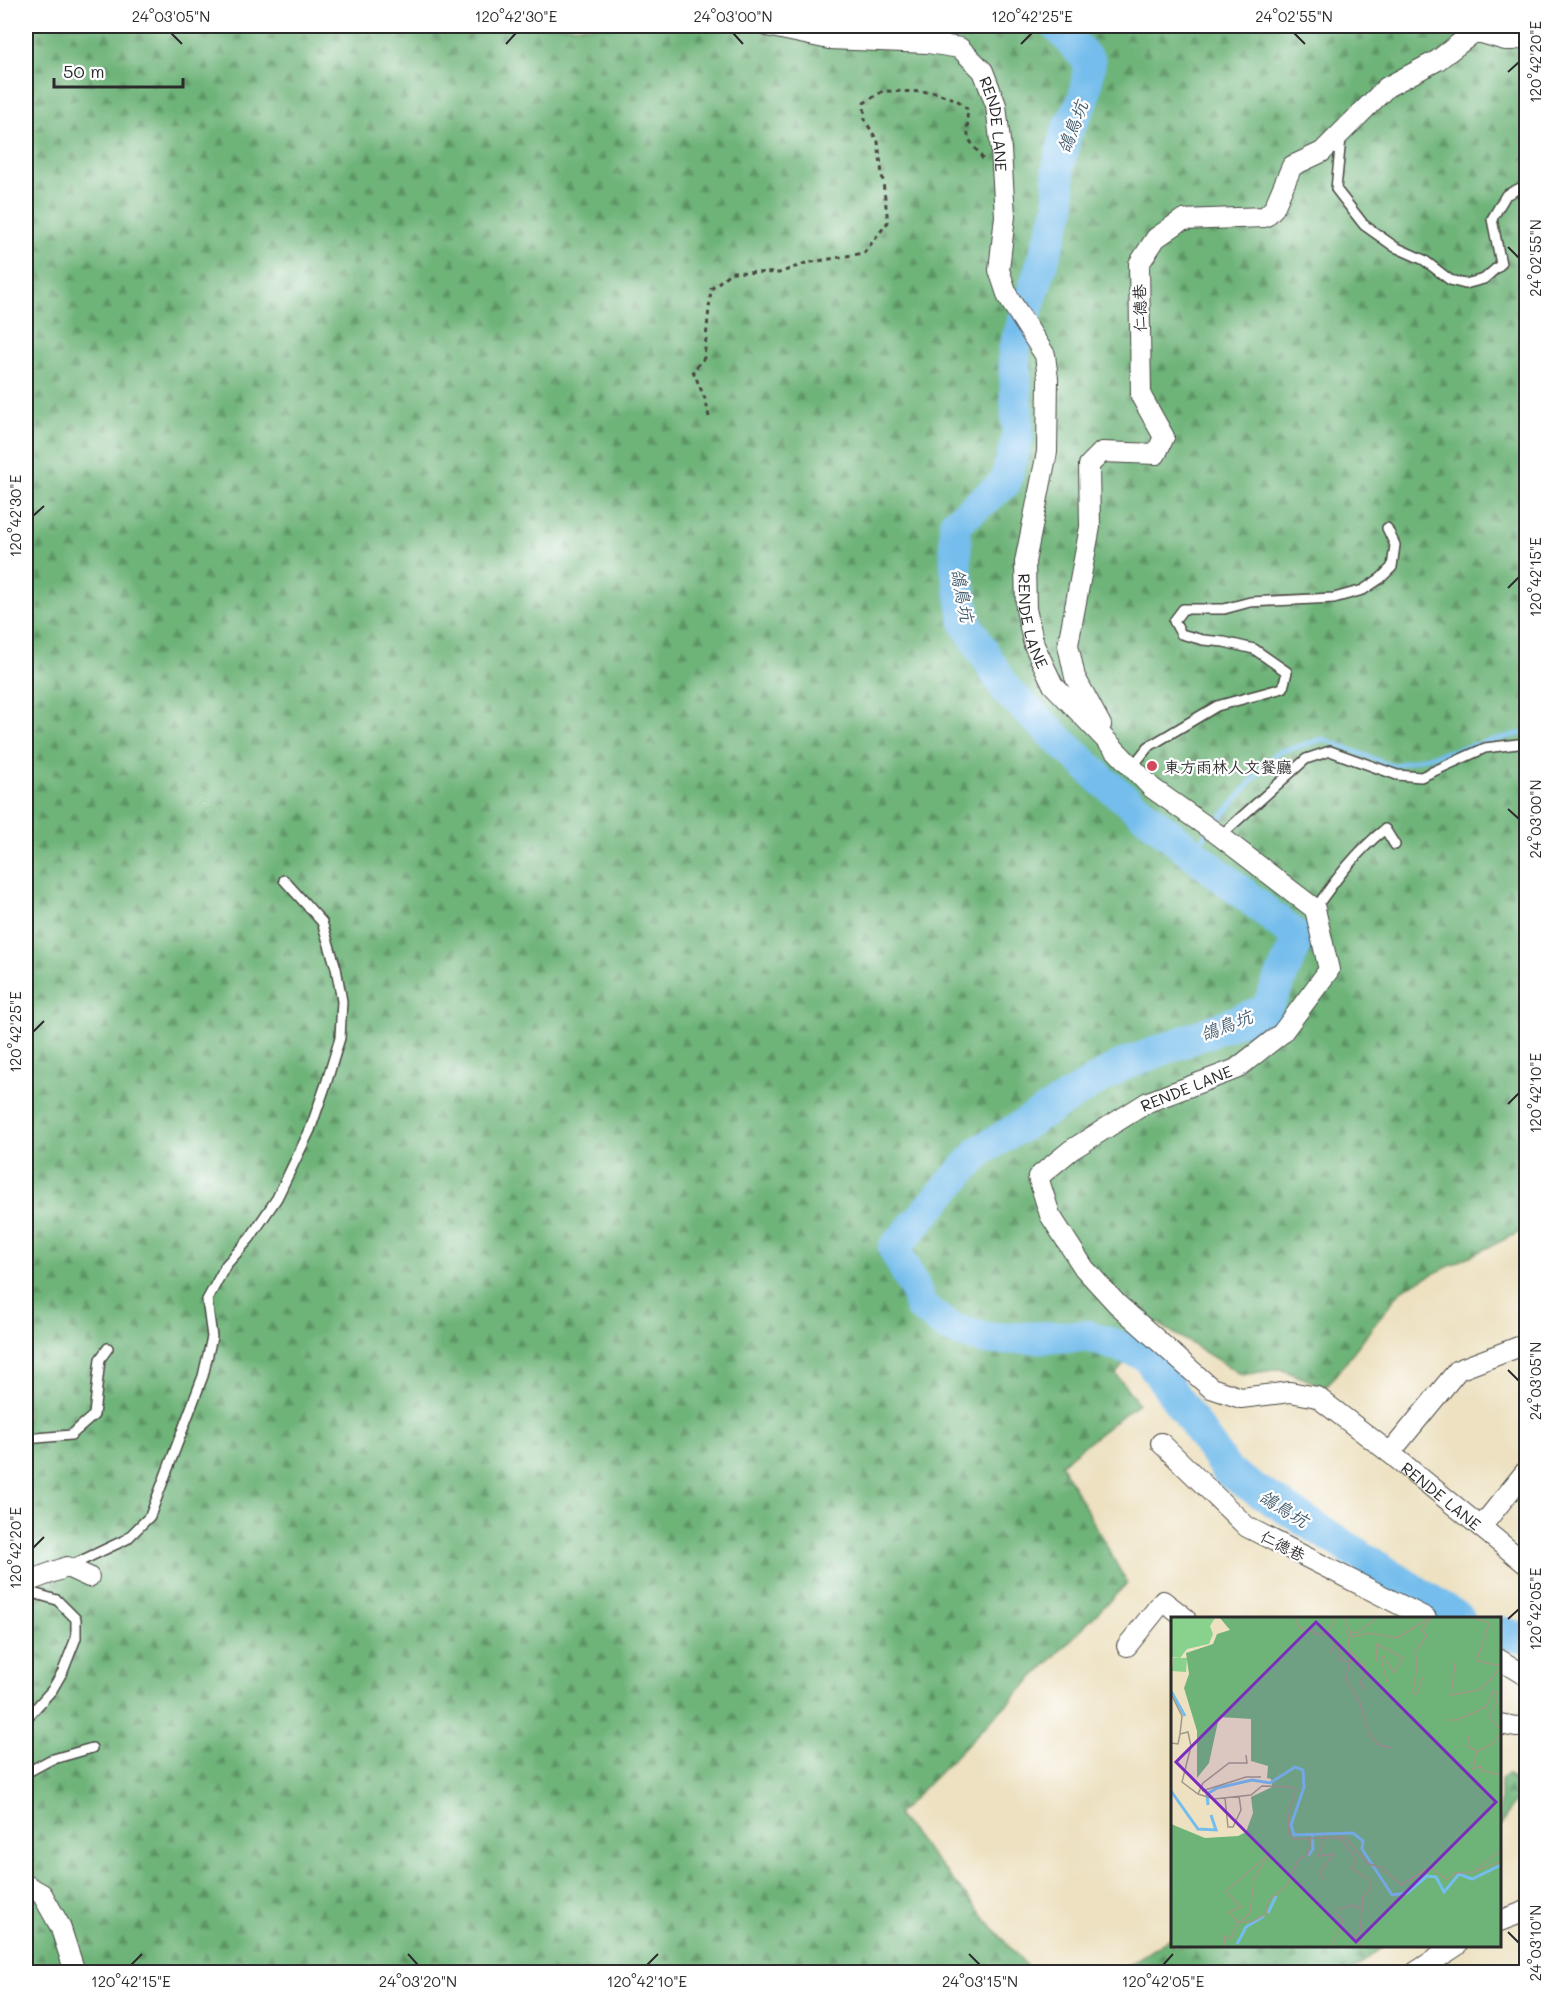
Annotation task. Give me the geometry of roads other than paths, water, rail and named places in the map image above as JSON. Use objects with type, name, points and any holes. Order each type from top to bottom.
[{"type":"street","name":"RENDE LANE","points":[[767,26],[829,39],[928,43],[960,48],[983,71],[996,105],[1005,216],[999,270],[1008,297],[1045,355],[1048,379],[1047,452],[1024,562],[1026,609],[1034,645],[1053,685],[1152,788],[1220,836],[1315,909],[1329,970],[1282,1033],[1236,1069],[1148,1101],[1071,1150],[1038,1177],[1050,1215],[1084,1268],[1117,1304],[1211,1388],[1241,1398],[1290,1392],[1317,1397],[1527,1564]]},
{"type":"street","name":"仁德巷","points":[[1126,761],[1106,734],[1075,677],[1068,645],[1090,527],[1089,465],[1102,452],[1156,454],[1164,437],[1141,396],[1139,264],[1156,238],[1182,220],[1265,217],[1274,208],[1292,166],[1322,152],[1387,87],[1438,60],[1473,33],[1505,40],[1514,40],[1527,34]]},
{"type":"street","points":[[1390,1453],[1458,1370],[1527,1344]]},
{"type":"street","name":"仁德巷","points":[[1161,1443],[1247,1527],[1424,1617]]},
{"type":"street","points":[[1481,1527],[1527,1471]]},
{"type":"street","points":[[26,1582],[68,1567],[88,1577]]},
{"type":"street","points":[[1127,1646],[1163,1601],[1184,1617]]},
{"type":"street","points":[[1501,1661],[1527,1676]]},
{"type":"street","points":[[1501,1724],[1527,1726]]},
{"type":"street","points":[[26,1885],[42,1894],[60,1926],[75,1972]]},
{"type":"street","points":[[1501,1921],[1527,1911]]},
{"type":"street","points":[[1416,1972],[1454,1947]]},
{"type":"lane","points":[[1341,133],[1336,189],[1364,225],[1395,247],[1424,260],[1450,280],[1465,284],[1484,279],[1501,264],[1492,219],[1506,195],[1527,185]]},
{"type":"lane","points":[[1126,761],[1217,706],[1283,688],[1287,672],[1254,649],[1181,634],[1174,621],[1183,609],[1224,609],[1250,602],[1334,598],[1364,590],[1392,567],[1395,545],[1387,528]]},
{"type":"lane","points":[[1220,836],[1306,759],[1330,751],[1397,775],[1421,777],[1485,748],[1527,743]]},
{"type":"lane","points":[[1315,909],[1341,871],[1368,842],[1385,829],[1395,845]]},
{"type":"lane","points":[[68,1567],[127,1539],[150,1516],[203,1376],[212,1337],[207,1300],[226,1265],[250,1238],[277,1198],[310,1130],[326,1084],[340,1038],[342,1000],[336,968],[322,922],[284,880]]},
{"type":"lane","points":[[26,1439],[71,1435],[94,1415],[100,1359],[108,1348]]},
{"type":"lane","points":[[26,1591],[57,1600],[76,1618],[76,1638],[58,1681],[26,1719]]},
{"type":"lane","points":[[26,1773],[50,1760],[92,1748]]},
{"type":"waterway","name":"鴿鳥坑","points":[[1057,26],[1090,62],[1084,99],[1066,133],[1058,169],[1060,207],[1014,350],[1018,436],[1005,483],[955,523],[956,568],[966,623],[1007,691],[1104,782],[1299,938],[1266,1010],[1120,1066],[980,1151],[894,1248],[915,1289],[920,1306],[950,1328],[985,1339],[1088,1336],[1146,1355],[1228,1472],[1457,1617]]},
{"type":"waterway","points":[[1191,852],[1276,753],[1323,739],[1392,766],[1526,732]]},
{"type":"waterway","name":"鴿鳥坑","points":[[1501,1632],[1526,1639]]},
{"type":"place","name":"東方雨林人文餐廳","points":[[1152,766]]}]
